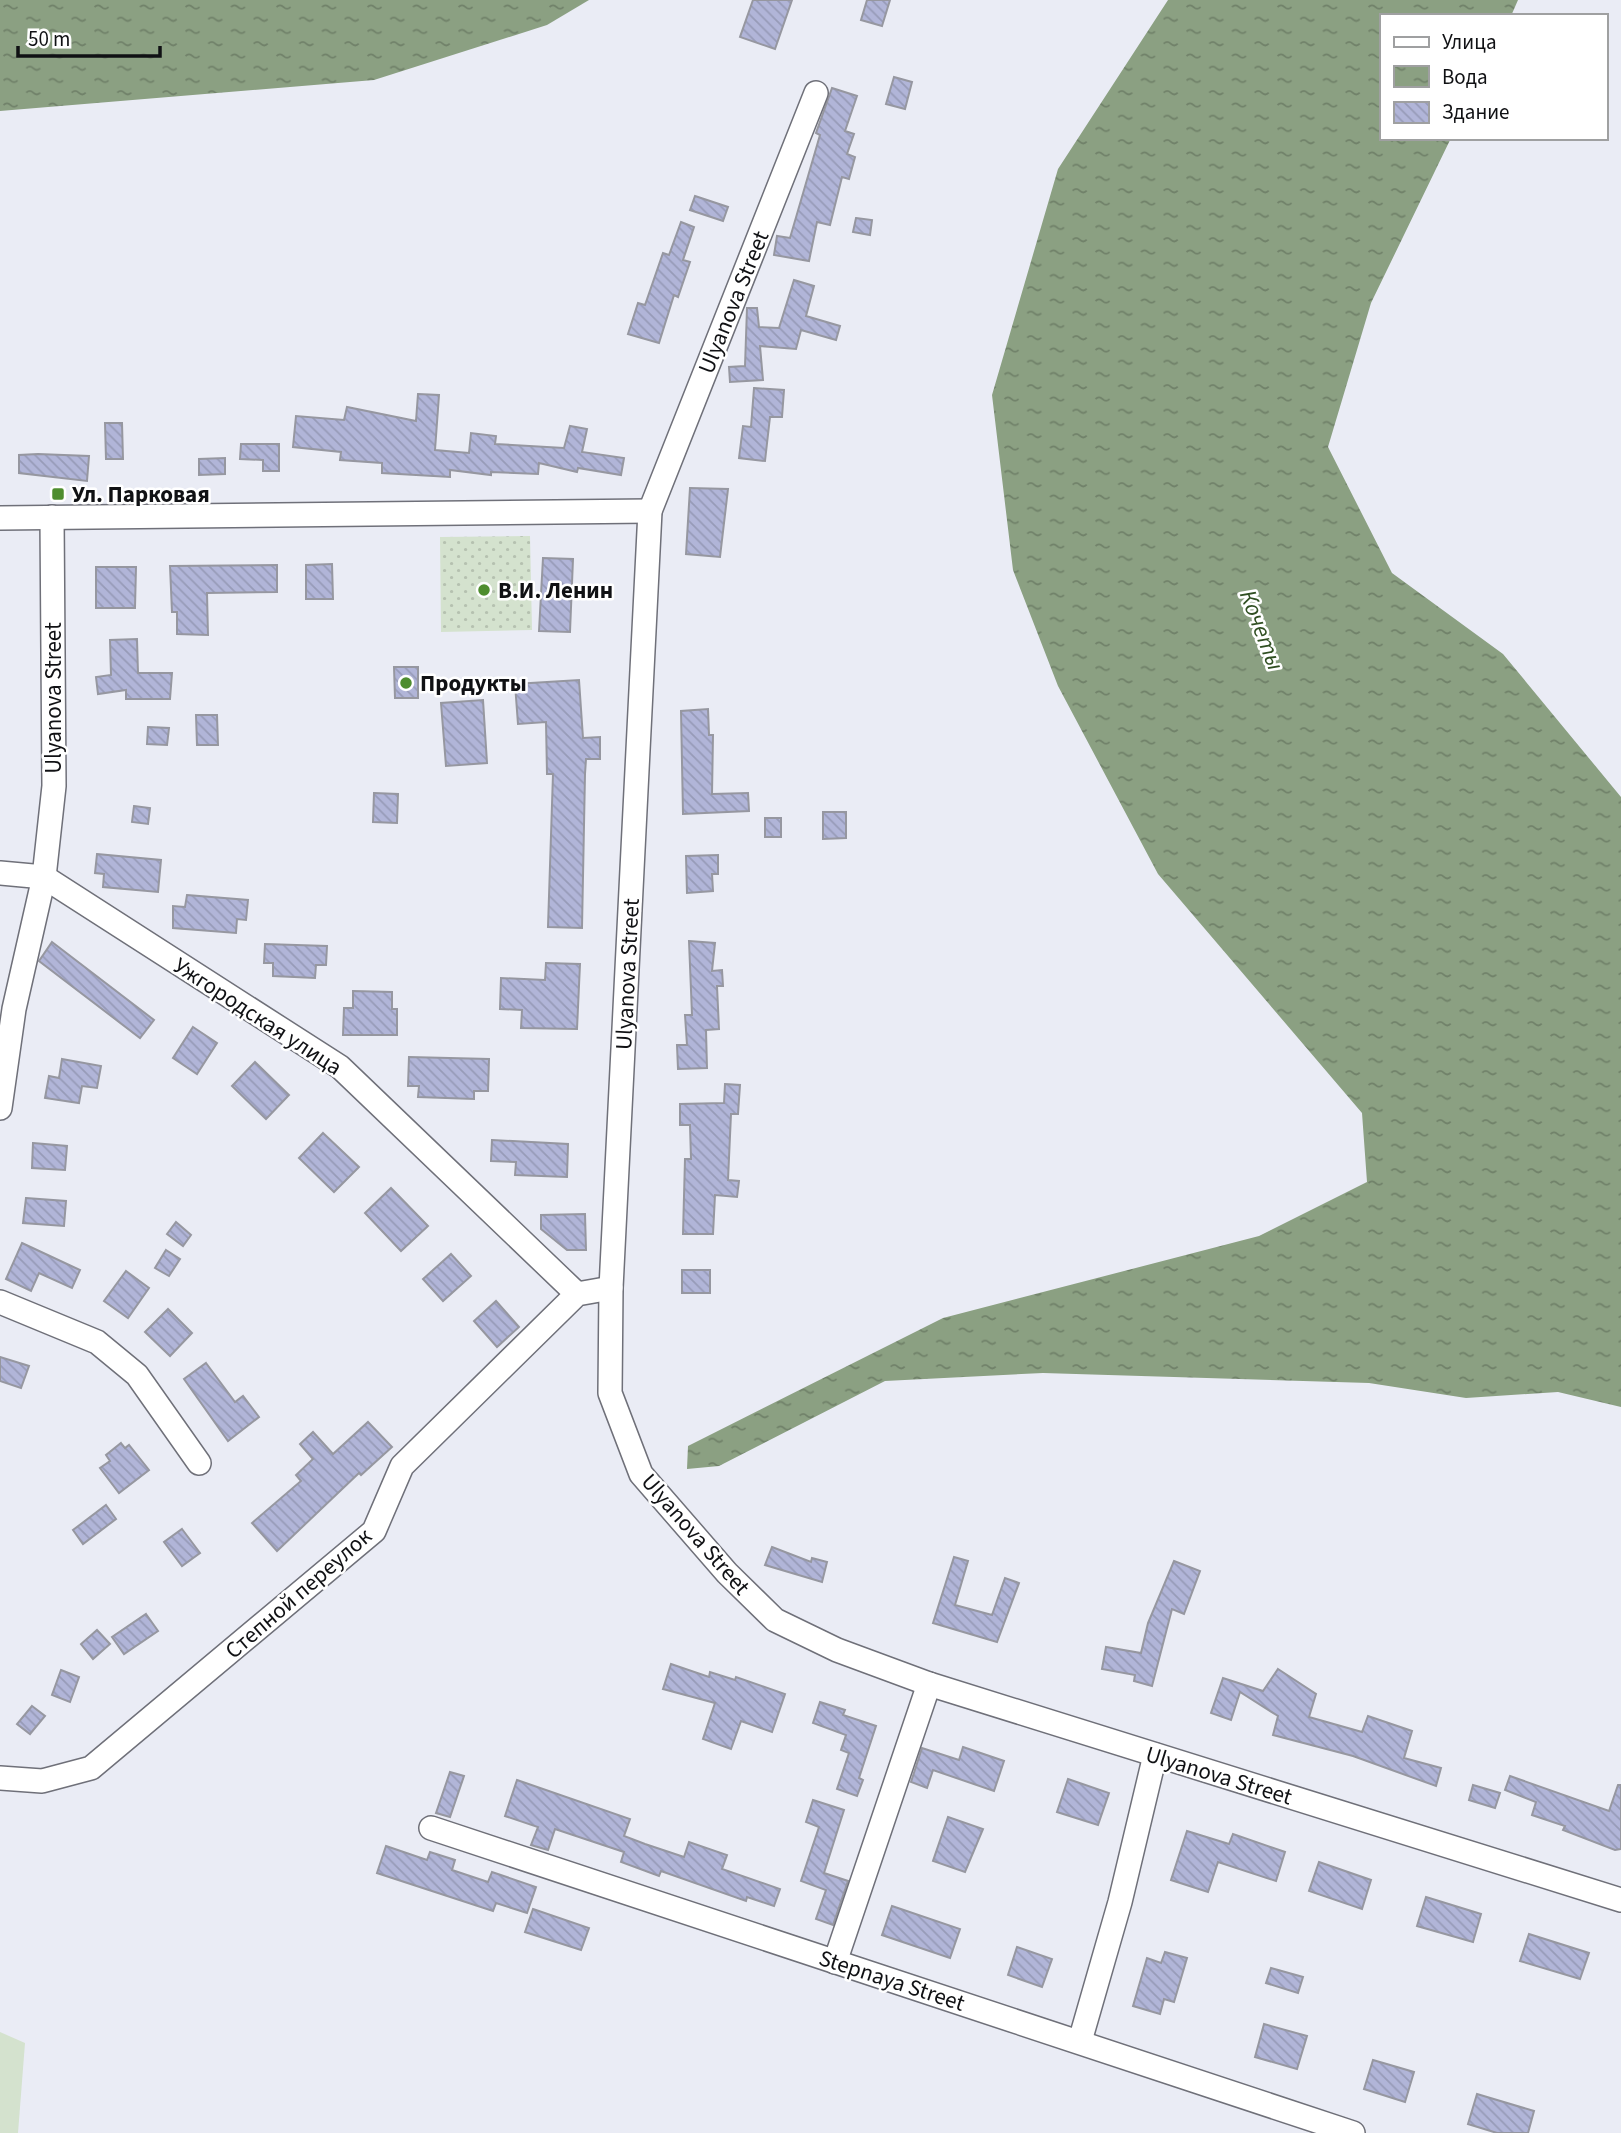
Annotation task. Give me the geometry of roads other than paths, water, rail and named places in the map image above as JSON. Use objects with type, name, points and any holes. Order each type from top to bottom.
[{"type":"street","name":"Ulyanova Street","points":[[816,93],[650,512],[611,1288],[610,1393],[641,1474],[727,1573],[775,1620],[837,1650],[929,1684],[1621,1900]]},
{"type":"street","points":[[0,518],[650,512]]},
{"type":"street","name":"Ulyanova Street","points":[[0,1108],[14,1009],[44,877],[54,786],[52,517]]},
{"type":"street","name":"Ужгородская улица","points":[[0,873],[44,877],[340,1067],[577,1294]]},
{"type":"street","points":[[577,1294],[611,1288]]},
{"type":"street","name":"Степной переулок","points":[[0,1778],[42,1781],[91,1768],[374,1531],[402,1466],[577,1294]]},
{"type":"street","points":[[0,1302],[97,1342],[137,1375],[200,1463]]},
{"type":"street","points":[[835,1962],[929,1684]]},
{"type":"street","points":[[1080,2041],[1119,1902],[1155,1755]]},
{"type":"street","name":"Stepnaya Street","points":[[431,1828],[1353,2133]]},
{"type":"water","points":[[0,0],[589,0],[547,25],[374,80],[0,111]]},
{"type":"water","name":"Кочеты","points":[[1168,0],[1518,0],[1512,14],[1380,14],[1380,140],[1450,140],[1371,303],[1328,447],[1392,573],[1503,654],[1621,797],[1621,1407],[1558,1392],[1466,1398],[1369,1383],[1043,1373],[885,1381],[719,1466],[687,1469],[688,1446],[943,1318],[1259,1236],[1367,1182],[1362,1113],[1158,874],[1058,686],[1013,570],[992,395],[1058,169]]},
{"type":"place","name":"Ул. Парковая","points":[[58,494]]},
{"type":"place","name":"В.И. Ленин","points":[[484,590]]},
{"type":"place","name":"Продукты","points":[[406,683]]}]
